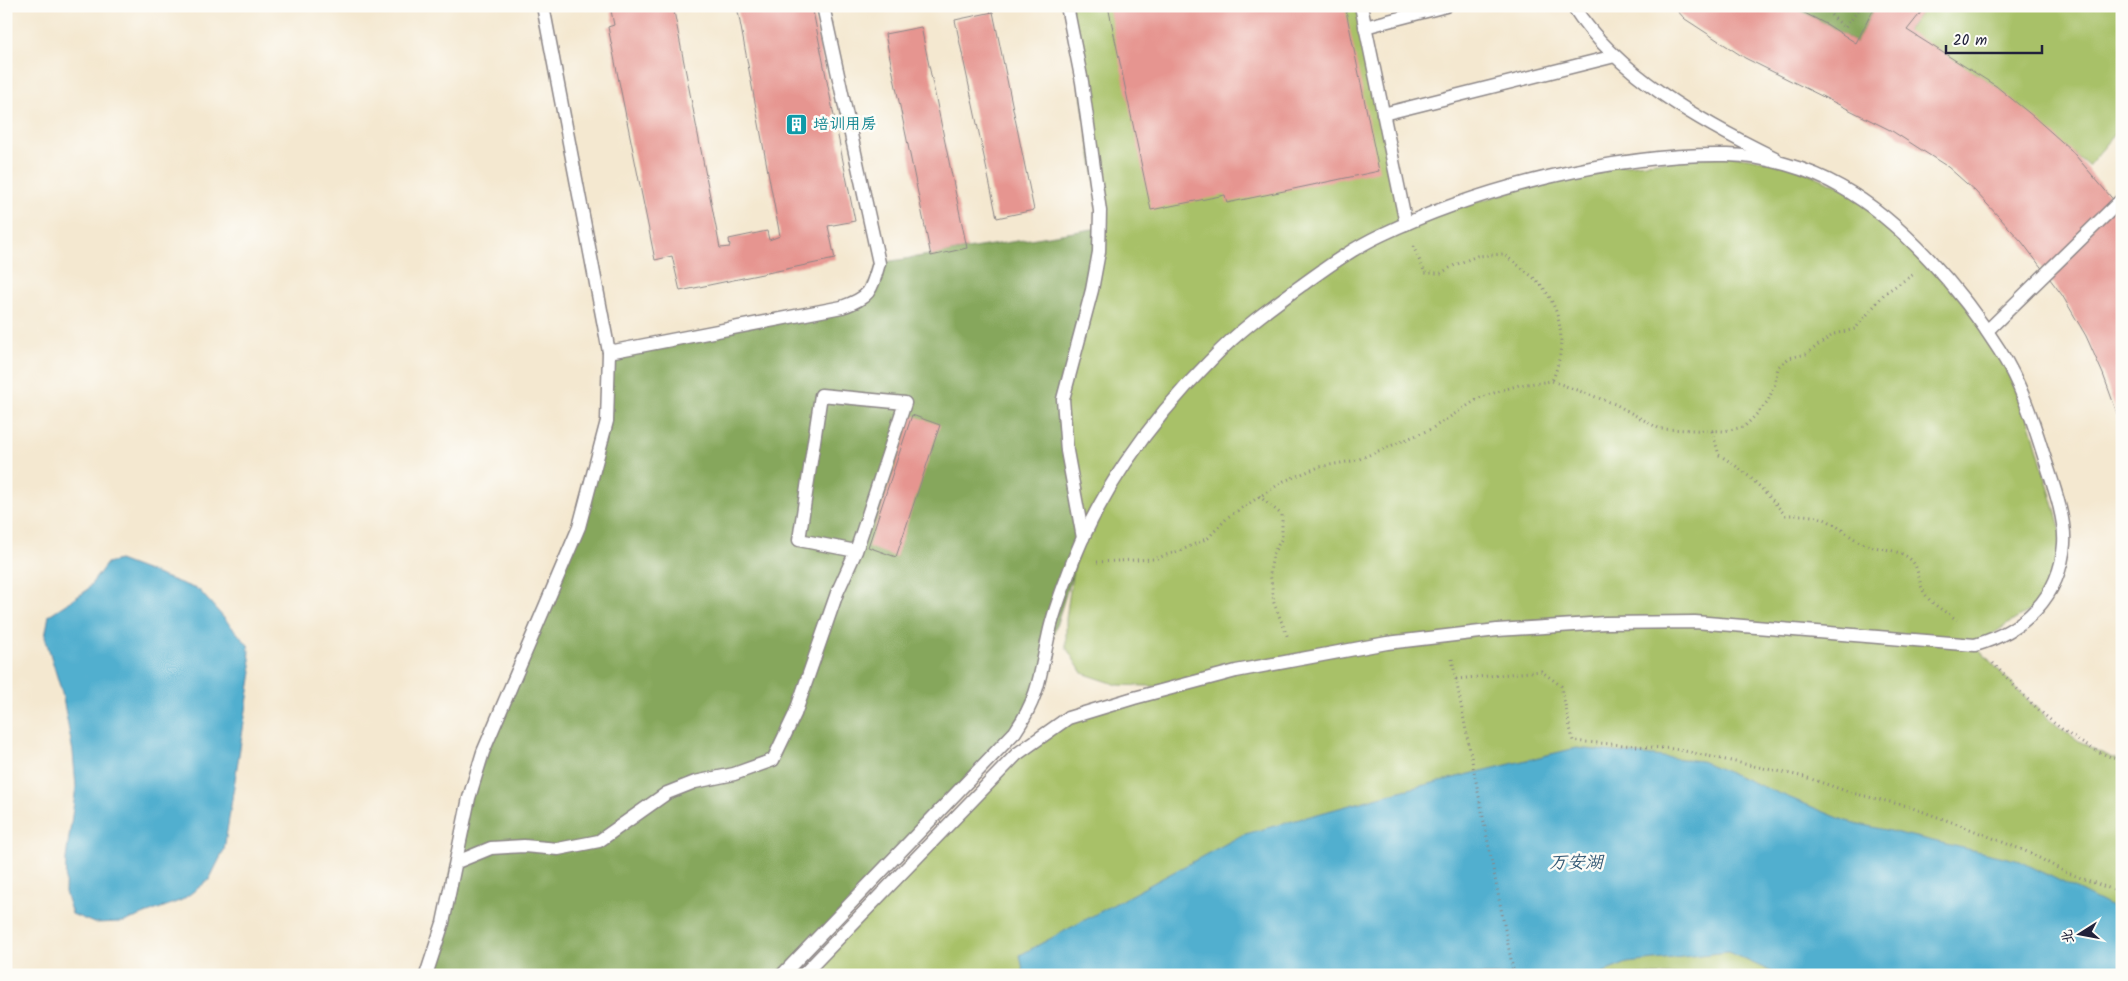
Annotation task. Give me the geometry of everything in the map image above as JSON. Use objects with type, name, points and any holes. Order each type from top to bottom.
[{"type":"lane","points":[[426,975],[443,923],[469,798],[483,752],[580,527],[607,421],[609,352],[543,6]]},
{"type":"lane","points":[[609,352],[842,307],[863,299],[873,284],[879,264],[823,6]]},
{"type":"lane","points":[[1067,6],[1082,82],[1100,211],[1099,252],[1092,290],[1063,399],[1067,452],[1083,538]]},
{"type":"lane","points":[[1361,6],[1406,224]]},
{"type":"lane","points":[[1365,27],[1446,6]]},
{"type":"lane","points":[[804,975],[1017,754],[1068,718],[1236,671],[1387,643],[1605,623],[1696,622],[1975,645],[1998,638],[2023,624],[2043,602],[2058,573],[2064,541],[2059,508],[2037,433],[2018,384],[2003,355],[1987,331],[1929,260],[1889,222],[1841,187],[1788,165],[1696,117],[1615,56],[1585,24],[1573,6]]},
{"type":"lane","points":[[1383,114],[1615,56]]},
{"type":"lane","points":[[782,975],[1015,732],[1031,708],[1043,669],[1050,628],[1074,560],[1083,538],[1122,469],[1163,412],[1212,358],[1260,316],[1332,263],[1377,236],[1433,212],[1494,193],[1583,169],[1664,158],[1730,155],[1788,165]]},
{"type":"lane","points":[[1987,331],[2122,199]]},
{"type":"lane","points":[[457,862],[491,848],[524,846],[558,849],[600,841],[667,793],[695,782],[734,774],[773,760],[795,714],[837,593],[856,551],[905,403],[821,395],[799,540],[856,551]]},
{"type":"path","points":[[1827,6],[1830,14],[1845,28],[1861,6]]},
{"type":"path","points":[[1406,224],[1415,253],[1424,273],[1441,274],[1455,265],[1477,256],[1503,254],[1542,287],[1557,312],[1562,341],[1560,365],[1552,381]]},
{"type":"path","points":[[1074,560],[1097,562],[1154,558],[1182,550],[1208,538],[1228,517],[1284,481],[1319,467],[1357,460],[1431,429],[1480,397],[1519,385],[1552,381],[1615,404],[1660,429],[1712,431],[1744,427],[1768,401],[1775,384],[1778,367],[1789,358],[1806,354],[1834,334],[1855,329],[1885,293],[1908,280],[1929,260]]},
{"type":"path","points":[[1712,431],[1719,455],[1733,463],[1762,486],[1785,515],[1805,515],[1829,521],[1862,543],[1880,549],[1895,551],[1910,559],[1919,576],[1922,589],[1930,601],[1962,625],[1975,645],[2025,699],[2080,742],[2122,761]]},
{"type":"path","points":[[1259,496],[1282,515],[1282,538],[1273,554],[1270,572],[1274,602],[1295,660]]},
{"type":"path","points":[[1448,636],[1514,975]]},
{"type":"path","points":[[1456,679],[1541,671],[1561,686],[1573,740],[1675,749],[1805,777],[1852,793],[1907,806],[1960,825],[2030,853],[2088,881],[2122,893]]},
{"type":"green space","points":[[1067,6],[1361,6],[1406,224],[1583,169],[1730,155],[1789,165],[1841,187],[1889,222],[1969,307],[2021,392],[2064,541],[2043,602],[1975,645],[2024,696],[2060,727],[2079,741],[2122,761],[2122,975],[803,975],[1017,754],[1068,718],[1174,687],[1118,685],[1082,673],[1066,647],[1066,619],[1074,561],[1063,399],[1100,211]]},
{"type":"green space","points":[[1791,6],[1875,6],[1856,43],[1828,25]]},
{"type":"green space","points":[[1926,6],[2122,6],[2122,126],[2088,166],[1996,86],[1907,31]]},
{"type":"green space","points":[[1099,228],[1063,399],[1083,538],[1031,708],[782,975],[426,975],[469,798],[551,596],[607,421],[609,352],[863,299],[879,263]]},
{"type":"water","points":[[119,560],[199,590],[248,645],[252,672],[224,850],[209,880],[182,900],[124,922],[94,923],[72,914],[65,892],[66,859],[76,787],[73,752],[62,693],[45,637],[49,615],[86,591],[107,563]]},
{"type":"water","name":"万安湖","points":[[1576,748],[1701,761],[1846,821],[2020,861],[2122,912],[2122,975],[1779,975],[1728,952],[1627,963],[1597,975],[1024,975],[1020,955],[1242,835],[1404,790]]},
{"type":"building","name":"培训用房","points":[[610,6],[673,6],[720,248],[730,247],[729,239],[767,231],[769,240],[780,236],[737,6],[812,6],[855,221],[828,226],[835,259],[680,291],[672,256],[655,260],[608,27],[614,25]]},
{"type":"building","points":[[1108,6],[1345,6],[1379,171],[1227,203],[1225,195],[1151,210]]},
{"type":"building","points":[[1673,6],[1791,6],[1828,25],[1856,43],[1875,6],[1926,6],[1907,30],[1996,86],[2034,117],[2070,149],[2122,210],[2122,427],[2103,374],[2086,336],[2062,295],[2022,242],[1975,191],[1948,167],[1892,131],[1745,58],[1685,19]]},
{"type":"building","points":[[993,12],[1034,210],[997,218],[955,20]]},
{"type":"building","points":[[921,27],[967,248],[931,256],[885,34]]},
{"type":"building","points":[[912,415],[940,425],[896,557],[868,547]]},
{"type":"place","name":"培训用房","points":[[797,124]]}]
